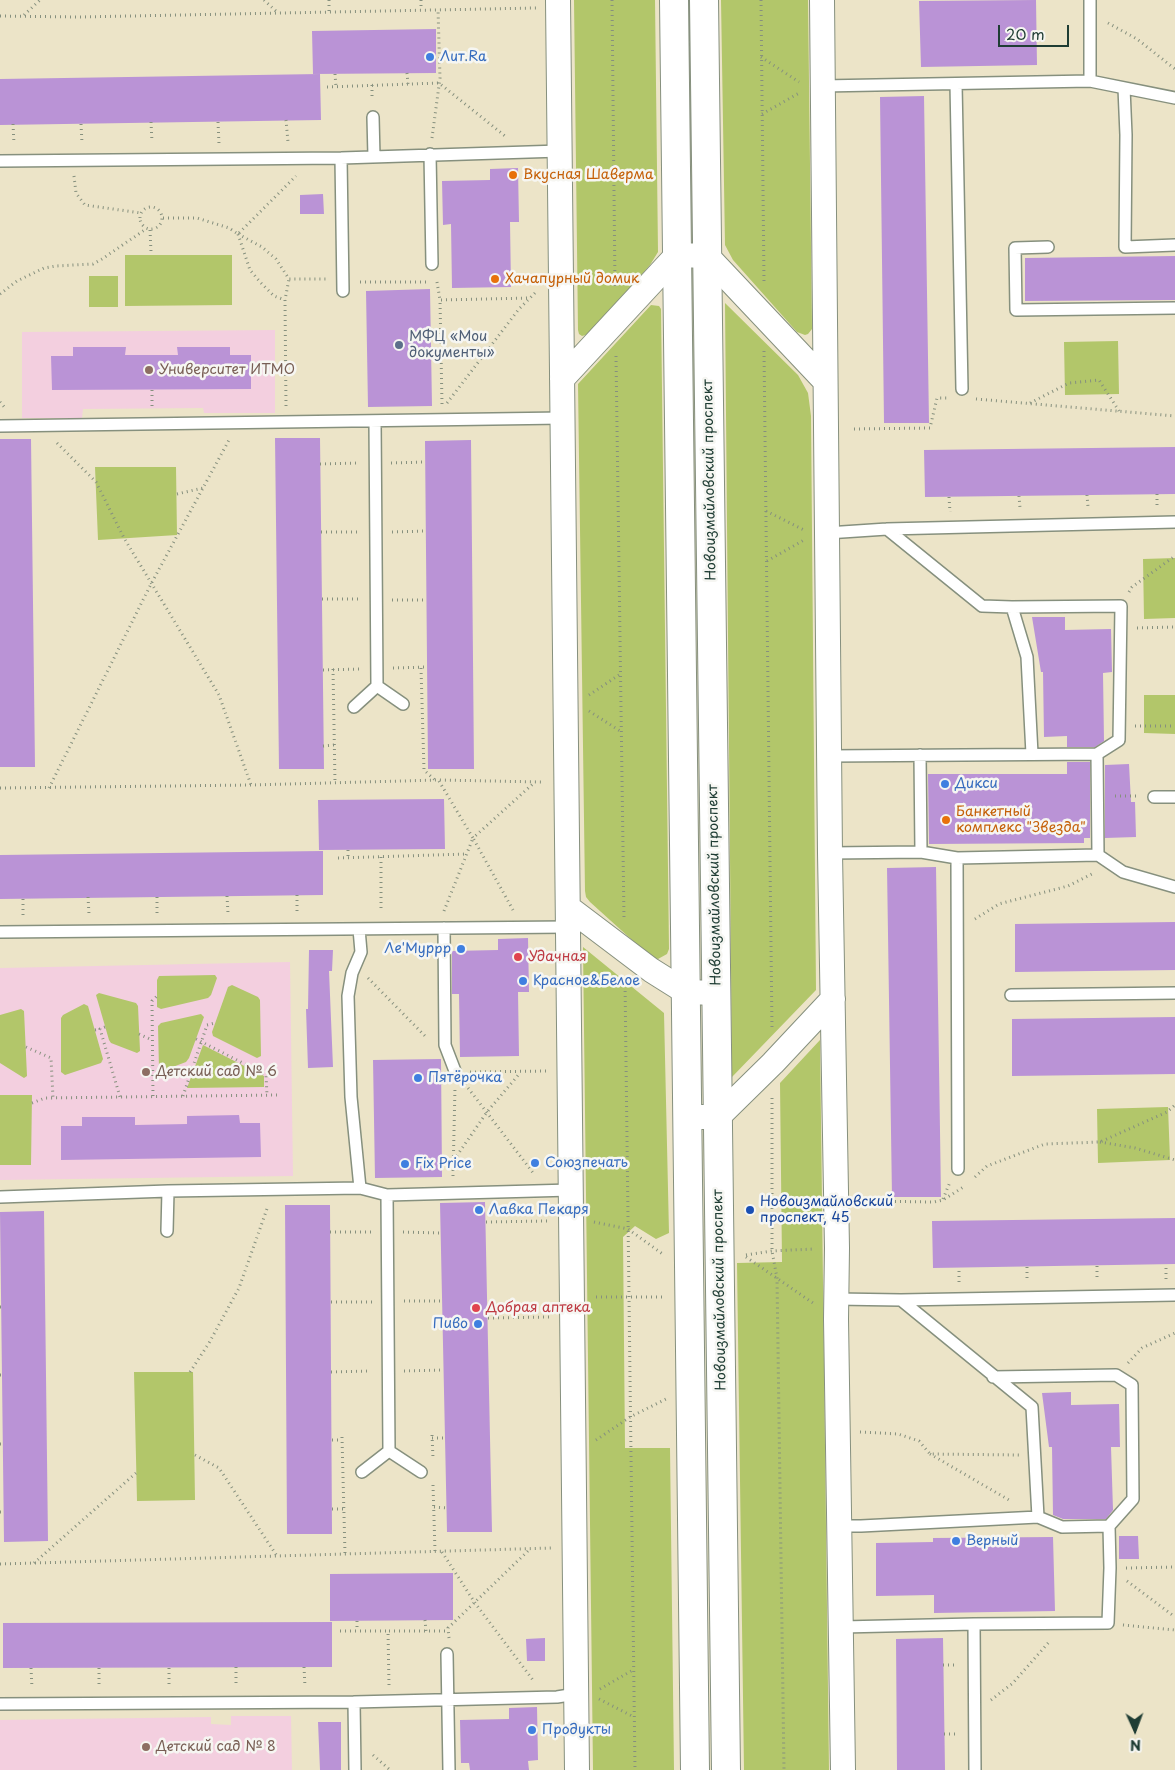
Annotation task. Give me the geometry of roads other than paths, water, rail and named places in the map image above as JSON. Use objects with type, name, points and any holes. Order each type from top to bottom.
[{"type":"street","points":[[674,0],[696,1770]]},
{"type":"street","name":"Новоизмайловский проспект","points":[[704,0],[726,1770]]},
{"type":"street","points":[[822,0],[810,86],[825,381],[812,534],[830,756],[843,1770]]},
{"type":"street","points":[[548,4],[560,151],[572,1297],[588,1693],[577,1770]]},
{"type":"street","points":[[562,379],[677,256],[707,256],[825,381]]},
{"type":"street","points":[[568,918],[686,992],[716,993]]},
{"type":"street","points":[[688,1117],[718,1117],[833,999]]},
{"type":"lane","points":[[1090,0],[1090,81]]},
{"type":"lane","points":[[810,86],[1090,81],[1175,98]]},
{"type":"lane","points":[[956,84],[958,394]]},
{"type":"lane","points":[[1124,88],[1126,135],[1125,246],[1175,245]]},
{"type":"lane","points":[[373,117],[374,156]]},
{"type":"lane","points":[[0,161],[342,158],[560,151]]},
{"type":"lane","points":[[430,154],[432,264]]},
{"type":"lane","points":[[342,158],[342,291]]},
{"type":"lane","points":[[1048,247],[1015,248],[1016,310],[1175,308]]},
{"type":"lane","points":[[0,426],[563,418]]},
{"type":"lane","points":[[354,707],[377,686],[375,421]]},
{"type":"lane","points":[[812,534],[887,529],[1175,522]]},
{"type":"lane","points":[[830,756],[1097,754],[1119,740],[1121,606],[982,606],[887,529]]},
{"type":"lane","points":[[1012,607],[1026,657],[1032,754]]},
{"type":"lane","points":[[377,686],[404,704]]},
{"type":"lane","points":[[920,754],[921,852]]},
{"type":"lane","points":[[1097,754],[1098,855]]},
{"type":"lane","points":[[1154,797],[1175,797]]},
{"type":"lane","points":[[830,853],[921,852],[957,858],[1098,855],[1123,872],[1175,887]]},
{"type":"lane","points":[[957,858],[958,1170]]},
{"type":"lane","points":[[0,932],[519,927],[568,918]]},
{"type":"lane","points":[[441,928],[445,1045],[455,1071]]},
{"type":"lane","points":[[359,929],[361,952],[352,973],[348,996],[351,1097],[360,1188]]},
{"type":"lane","points":[[1011,995],[1175,993]]},
{"type":"lane","points":[[0,1197],[168,1191],[360,1188],[387,1195],[571,1190]]},
{"type":"lane","points":[[167,1231],[168,1191]]},
{"type":"lane","points":[[387,1195],[389,1451]]},
{"type":"lane","points":[[836,1309],[902,1300],[1175,1295]]},
{"type":"lane","points":[[902,1300],[993,1377],[1032,1407],[1038,1517]]},
{"type":"lane","points":[[842,1626],[1108,1623],[1109,1526],[1133,1499],[1132,1385],[1116,1376],[993,1377]]},
{"type":"lane","points":[[362,1472],[389,1451]]},
{"type":"lane","points":[[389,1451],[421,1472]]},
{"type":"lane","points":[[839,1526],[1038,1517],[1062,1527],[1109,1526]]},
{"type":"lane","points":[[974,1624],[975,1770]]},
{"type":"lane","points":[[447,1654],[449,1770]]},
{"type":"lane","points":[[0,1704],[354,1702],[557,1697],[588,1693]]},
{"type":"lane","points":[[354,1702],[354,1770]]},
{"type":"place","name":"Лит.Ra","points":[[430,57]]},
{"type":"place","name":"Вкусная Шаверма","points":[[513,175]]},
{"type":"place","name":"Хачапурный домик","points":[[495,279]]},
{"type":"place","name":"МФЦ «Мои документы»","points":[[399,345]]},
{"type":"place","name":"Университет ИТМО","points":[[149,370]]},
{"type":"place","name":"Дикси","points":[[945,784]]},
{"type":"place","name":"Банкетный комплекс \"Звезда\"","points":[[946,820]]},
{"type":"place","name":"Ле'Муррр","points":[[461,949]]},
{"type":"place","name":"Удачная","points":[[518,957]]},
{"type":"place","name":"Красное&Белое","points":[[523,981]]},
{"type":"place","name":"Детский сад № 6","points":[[146,1072]]},
{"type":"place","name":"Пятёрочка","points":[[418,1078]]},
{"type":"place","name":"Союзпечать","points":[[535,1163]]},
{"type":"place","name":"Fix Price","points":[[405,1164]]},
{"type":"place","name":"Лавка Пекаря","points":[[479,1210]]},
{"type":"place","name":"Новоизмайловский проспект, 45","points":[[750,1210]]},
{"type":"place","name":"Добрая аптека","points":[[476,1308]]},
{"type":"place","name":"Пиво","points":[[478,1324]]},
{"type":"place","name":"Верный","points":[[956,1541]]},
{"type":"place","name":"Продукты","points":[[532,1730]]},
{"type":"place","name":"Детский сад № 8","points":[[146,1747]]}]
